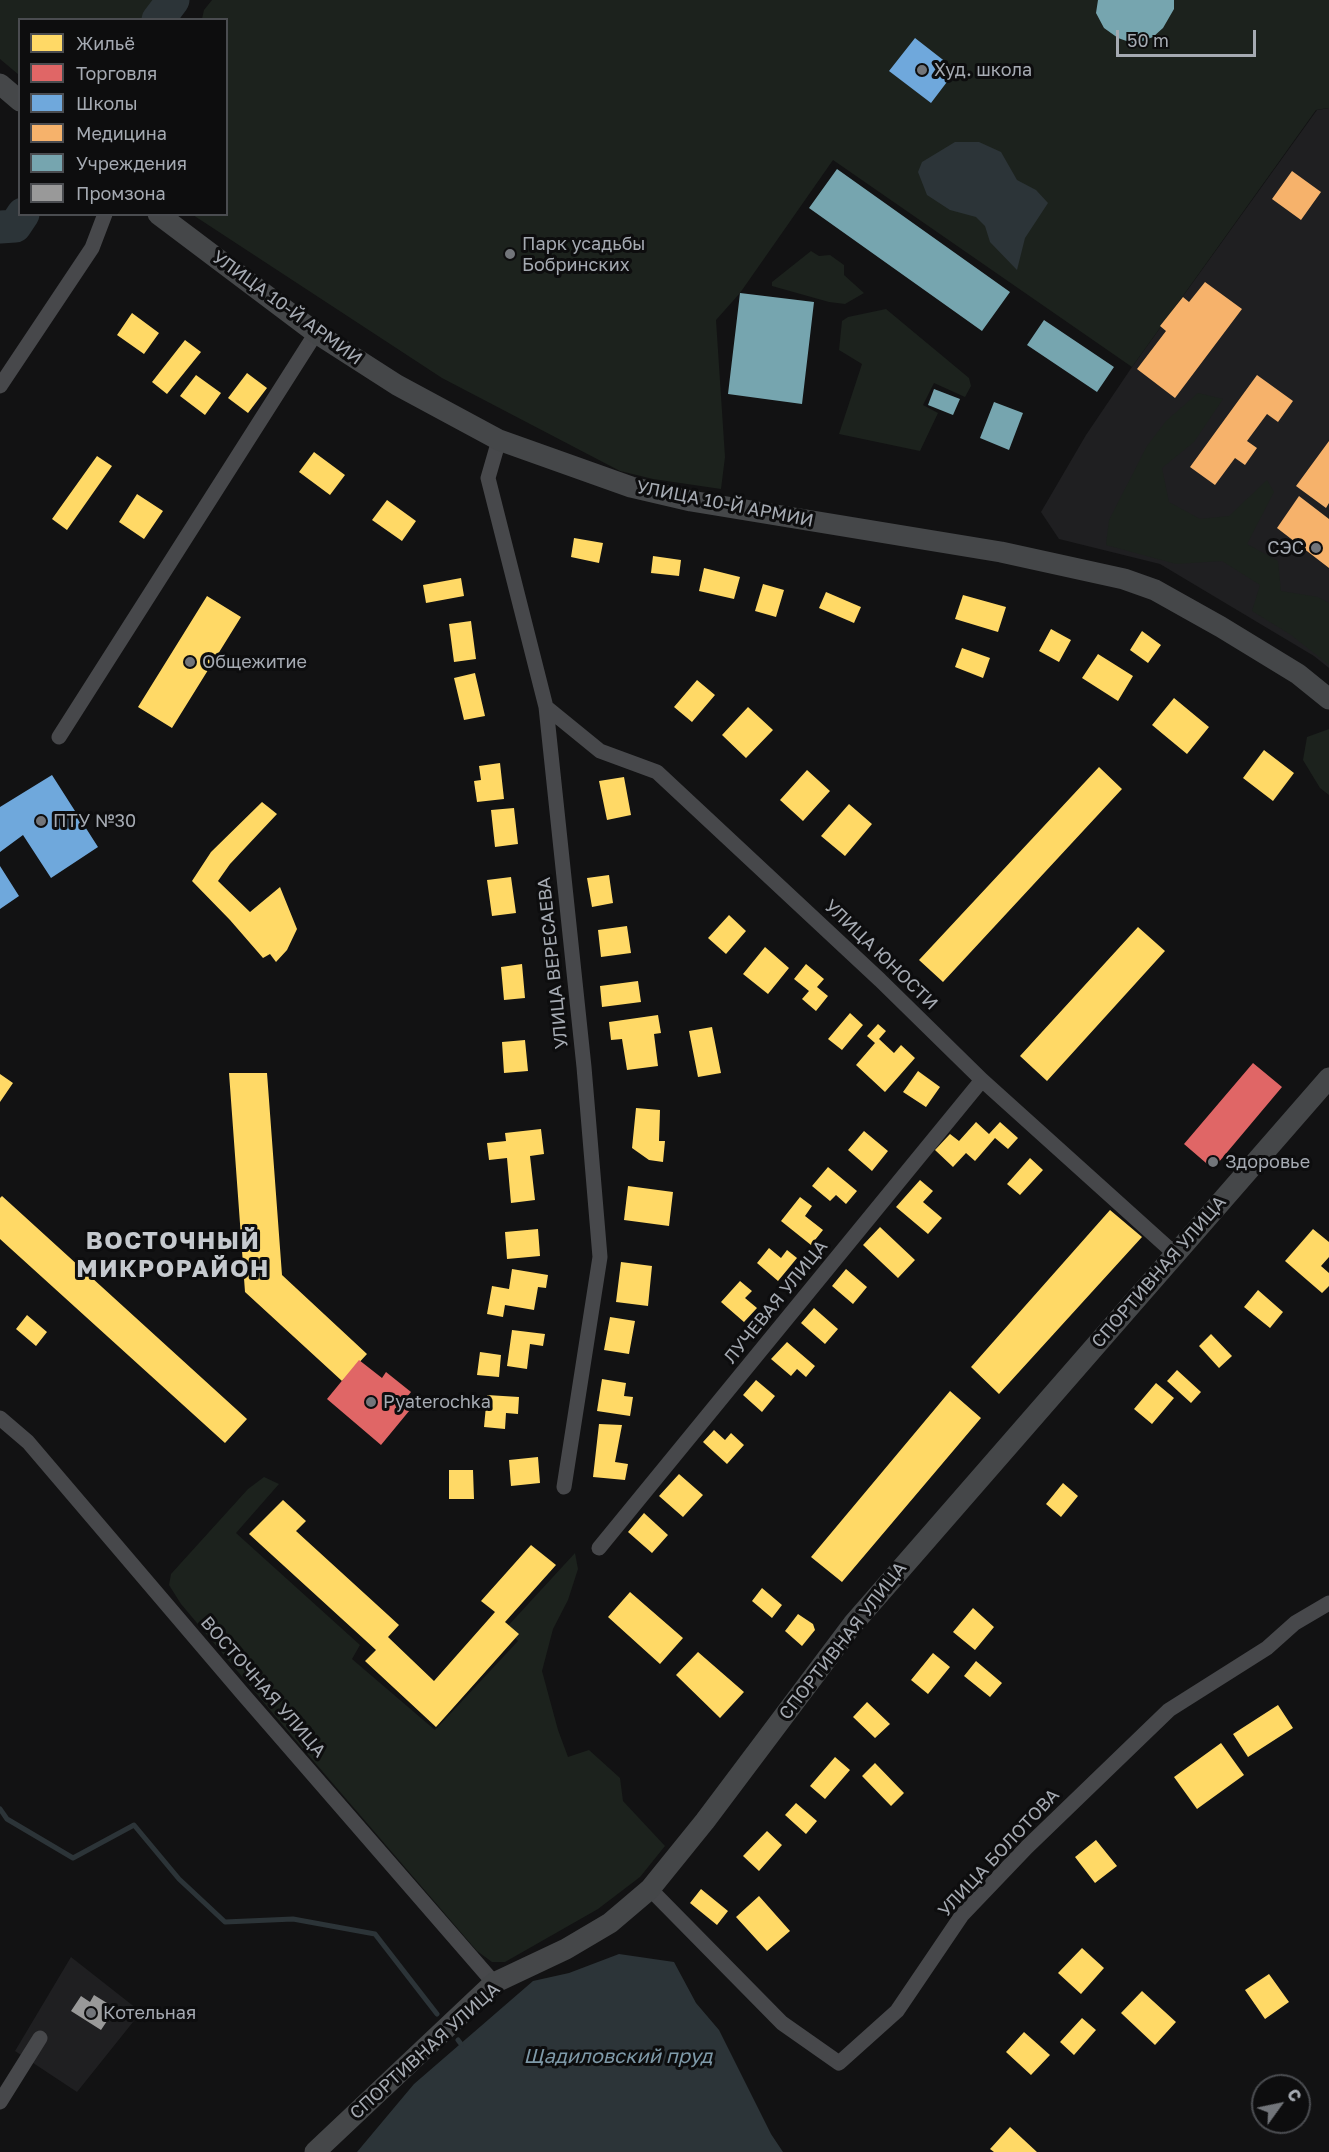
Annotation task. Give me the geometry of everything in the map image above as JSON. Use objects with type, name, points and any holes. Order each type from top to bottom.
[{"type":"street","points":[[0,84],[18,99]]},
{"type":"street","points":[[0,386],[92,248],[104,216]]},
{"type":"street","name":"УЛИЦА 10-Й АРМИИ","points":[[161,216],[316,333],[397,385],[500,440],[631,487],[691,501],[1001,552],[1124,579],[1155,590],[1221,627],[1298,674],[1329,699]]},
{"type":"street","points":[[59,737],[316,333]]},
{"type":"street","name":"УЛИЦА ВЕРЕСАЕВА","points":[[500,440],[488,478],[546,707],[584,1067],[600,1257],[564,1487]]},
{"type":"street","name":"УЛИЦА ЮНОСТИ","points":[[546,707],[600,751],[657,772],[880,980],[982,1080],[1175,1254]]},
{"type":"street","name":"СПОРТИВНАЯ УЛИЦА","points":[[315,2152],[494,1983],[566,1949],[610,1923],[650,1889],[705,1821],[852,1624],[1329,1078]]},
{"type":"street","name":"ЛУЧЕВАЯ УЛИЦА","points":[[599,1548],[982,1080]]},
{"type":"street","name":"ВОСТОЧНАЯ УЛИЦА","points":[[0,1418],[28,1442],[494,1983]]},
{"type":"street","name":"УЛИЦА БОЛОТОВА","points":[[650,1889],[782,2023],[839,2063],[897,2011],[962,1915],[1027,1847],[1169,1710],[1268,1648],[1295,1623],[1329,1603]]},
{"type":"street","points":[[0,2102],[40,2038]]},
{"type":"shaded area","points":[[0,0],[184,0],[170,18],[18,18],[18,74],[0,59]]},
{"type":"shaded area","name":"Парк усадьбы Бобринских","points":[[212,0],[1329,0],[1329,108],[1316,110],[1132,367],[833,160],[740,293],[716,320],[725,457],[721,489],[653,479],[620,471],[442,378],[195,216],[228,216],[228,18],[202,18],[204,10]]},
{"type":"shaded area","points":[[1329,108],[1329,668],[1314,656],[1160,564],[1059,539],[1041,512],[1086,435],[1132,367],[1317,110]]},
{"type":"shaded area","points":[[811,251],[819,256],[830,255],[844,265],[844,275],[864,293],[845,304],[829,302],[772,286],[772,282]]},
{"type":"shaded area","points":[[886,309],[969,378],[971,386],[965,397],[934,383],[923,405],[938,413],[920,451],[839,434],[862,364],[839,350],[842,321],[848,317]]},
{"type":"shaded area","points":[[1198,393],[1223,399],[1194,442],[1162,468],[1169,502],[1200,519],[1229,516],[1267,480],[1274,492],[1247,544],[1278,561],[1281,591],[1318,597],[1329,603],[1329,665],[1291,635],[1252,611],[1260,585],[1222,561],[1176,564],[1106,545],[1109,520],[1147,446],[1166,421]]},
{"type":"shaded area","points":[[1329,729],[1329,795],[1320,788],[1303,760],[1307,737]]},
{"type":"shaded area","points":[[264,1477],[279,1484],[236,1533],[360,1645],[352,1659],[435,1730],[518,1641],[506,1628],[575,1553],[578,1569],[568,1600],[553,1629],[542,1671],[568,1757],[589,1750],[620,1778],[623,1801],[665,1846],[640,1877],[598,1909],[505,1962],[492,1962],[477,1951],[292,1736],[181,1604],[169,1585],[171,1574],[248,1489]]},
{"type":"shaded area","points":[[71,1957],[141,2012],[77,2092],[15,2051]]},
{"type":"water","points":[[955,142],[979,142],[1001,152],[1017,180],[1036,190],[1048,203],[1025,238],[1017,270],[990,242],[985,226],[976,217],[950,210],[927,195],[918,172],[922,162]]},
{"type":"water","name":"Щадиловский пруд","points":[[619,1954],[674,1962],[696,2003],[719,2030],[771,2134],[783,2152],[357,2152],[414,2084],[533,1981],[569,1973]]},
{"type":"building: Жильё","points":[[132,313],[159,333],[144,354],[117,335]]},
{"type":"building: Жильё","points":[[185,340],[201,352],[167,394],[152,382]]},
{"type":"building: Жильё","points":[[247,373],[267,388],[248,413],[228,398]]},
{"type":"building: Жильё","points":[[196,375],[221,393],[205,415],[180,396]]},
{"type":"building: Жильё","points":[[314,452],[345,475],[330,495],[299,472]]},
{"type":"building: Жильё","points":[[97,456],[112,466],[67,530],[52,519]]},
{"type":"building: Жильё","points":[[137,494],[163,511],[144,539],[119,522]]},
{"type":"building: Жильё","points":[[387,500],[416,521],[402,541],[372,520]]},
{"type":"building: Жильё","points":[[574,538],[603,543],[599,563],[571,557]]},
{"type":"building: Жильё","points":[[653,556],[681,560],[679,576],[651,573]]},
{"type":"building: Жильё","points":[[704,568],[740,577],[734,599],[699,591]]},
{"type":"building: Жильё","points":[[461,578],[464,596],[426,603],[423,585]]},
{"type":"building: Жильё","points":[[763,584],[784,590],[776,617],[755,611]]},
{"type":"building: Жильё","points":[[826,592],[861,607],[854,623],[819,608]]},
{"type":"building: Жильё","points":[[963,595],[1006,607],[998,632],[955,619]]},
{"type":"building: Жильё","name":"Общежитие","points":[[207,596],[241,617],[172,728],[138,707]]},
{"type":"building: Жильё","points":[[471,621],[476,659],[454,662],[449,624]]},
{"type":"building: Жильё","points":[[1051,629],[1071,640],[1059,662],[1039,651]]},
{"type":"building: Жильё","points":[[1142,631],[1161,645],[1148,663],[1130,650]]},
{"type":"building: Жильё","points":[[962,648],[990,658],[983,678],[955,667]]},
{"type":"building: Жильё","points":[[1098,654],[1133,676],[1118,701],[1082,678]]},
{"type":"building: Жильё","points":[[475,673],[485,716],[464,720],[454,678]]},
{"type":"building: Жильё","points":[[697,680],[715,695],[692,722],[674,707]]},
{"type":"building: Жильё","points":[[1174,698],[1209,727],[1187,754],[1152,725]]},
{"type":"building: Жильё","points":[[748,707],[773,730],[746,758],[722,735]]},
{"type":"building: Жильё","points":[[1264,750],[1294,773],[1273,801],[1243,778]]},
{"type":"building: Жильё","points":[[500,763],[504,799],[477,802],[474,781],[481,780],[479,766]]},
{"type":"building: Жильё","points":[[1099,767],[1122,789],[943,982],[919,960]]},
{"type":"building: Жильё","points":[[807,770],[830,791],[803,821],[780,800]]},
{"type":"building: Жильё","points":[[624,777],[631,815],[607,820],[599,781]]},
{"type":"building: Жильё","points":[[262,802],[277,814],[230,864],[218,881],[250,912],[280,887],[297,929],[287,950],[276,962],[270,954],[263,958],[192,881],[211,852]]},
{"type":"building: Жильё","points":[[849,804],[872,824],[845,856],[821,836]]},
{"type":"building: Жильё","points":[[514,808],[518,844],[495,847],[491,810]]},
{"type":"building: Жильё","points":[[609,875],[613,903],[592,907],[587,878]]},
{"type":"building: Жильё","points":[[511,877],[516,913],[492,916],[487,880]]},
{"type":"building: Жильё","points":[[729,915],[746,931],[726,954],[708,938]]},
{"type":"building: Жильё","points":[[627,926],[631,953],[601,957],[598,930]]},
{"type":"building: Жильё","points":[[1138,927],[1165,951],[1047,1081],[1020,1056]]},
{"type":"building: Жильё","points":[[765,947],[789,968],[768,994],[743,974]]},
{"type":"building: Жильё","points":[[522,964],[525,998],[504,1000],[501,967]]},
{"type":"building: Жильё","points":[[806,964],[824,979],[817,987],[828,996],[816,1011],[802,999],[809,991],[794,979]]},
{"type":"building: Жильё","points":[[638,981],[641,1002],[602,1007],[600,986]]},
{"type":"building: Жильё","points":[[850,1013],[863,1025],[842,1050],[828,1039]]},
{"type":"building: Жильё","points":[[658,1015],[661,1033],[654,1034],[658,1066],[627,1070],[622,1039],[611,1040],[609,1022]]},
{"type":"building: Жильё","points":[[878,1024],[886,1031],[879,1039],[894,1053],[901,1045],[915,1058],[885,1092],[856,1065],[875,1043],[867,1036]]},
{"type":"building: Жильё","points":[[712,1027],[721,1073],[698,1077],[689,1031]]},
{"type":"building: Жильё","points":[[525,1040],[528,1071],[504,1073],[502,1042]]},
{"type":"building: Жильё","points":[[918,1071],[940,1087],[926,1107],[903,1092]]},
{"type":"building: Жильё","points":[[229,1073],[267,1073],[282,1275],[367,1354],[342,1381],[245,1292]]},
{"type":"building: Жильё","points":[[0,1074],[13,1083],[0,1102]]},
{"type":"building: Жильё","points":[[636,1108],[660,1110],[659,1141],[665,1141],[663,1162],[649,1160],[632,1148]]},
{"type":"building: Жильё","points":[[976,1122],[989,1134],[1000,1122],[1018,1138],[1008,1149],[995,1138],[975,1161],[966,1153],[953,1167],[935,1150],[950,1134],[959,1141]]},
{"type":"building: Жильё","points":[[541,1129],[544,1154],[530,1156],[535,1200],[511,1203],[507,1158],[489,1160],[487,1143],[506,1141],[505,1133]]},
{"type":"building: Жильё","points":[[864,1131],[888,1151],[872,1171],[848,1150]]},
{"type":"building: Жильё","points":[[1030,1158],[1043,1170],[1020,1195],[1007,1184]]},
{"type":"building: Жильё","points":[[828,1167],[857,1191],[846,1204],[836,1195],[830,1201],[812,1186]]},
{"type":"building: Жильё","points":[[920,1180],[933,1191],[923,1202],[942,1218],[928,1234],[896,1207]]},
{"type":"building: Жильё","points":[[628,1186],[673,1192],[669,1226],[624,1220]]},
{"type":"building: Жильё","points":[[2,1196],[247,1419],[225,1443],[0,1239],[0,1198]]},
{"type":"building: Жильё","points":[[800,1197],[812,1206],[805,1216],[823,1230],[811,1245],[781,1221]]},
{"type":"building: Жильё","points":[[1110,1210],[1142,1237],[999,1394],[971,1367]]},
{"type":"building: Жильё","points":[[880,1227],[915,1260],[898,1278],[863,1245]]},
{"type":"building: Жильё","points":[[538,1229],[540,1256],[507,1259],[505,1232]]},
{"type":"building: Жильё","points":[[1313,1229],[1329,1242],[1329,1257],[1321,1266],[1329,1273],[1329,1286],[1322,1293],[1285,1261]]},
{"type":"building: Жильё","points":[[769,1248],[781,1258],[787,1250],[797,1258],[778,1281],[757,1263]]},
{"type":"building: Жильё","points":[[621,1262],[652,1266],[648,1306],[616,1302]]},
{"type":"building: Жильё","points":[[512,1269],[548,1275],[546,1288],[538,1287],[534,1310],[505,1305],[503,1317],[487,1314],[492,1286],[509,1289]]},
{"type":"building: Жильё","points":[[846,1269],[867,1287],[853,1304],[832,1286]]},
{"type":"building: Жильё","points":[[740,1281],[752,1291],[745,1298],[757,1308],[744,1322],[721,1302]]},
{"type":"building: Жильё","points":[[1258,1290],[1283,1312],[1270,1328],[1244,1307]]},
{"type":"building: Жильё","points":[[814,1308],[838,1329],[825,1344],[801,1323]]},
{"type":"building: Жильё","points":[[27,1315],[47,1332],[36,1346],[16,1329]]},
{"type":"building: Жильё","points":[[610,1317],[635,1321],[629,1354],[604,1350]]},
{"type":"building: Жильё","points":[[512,1330],[545,1334],[543,1346],[530,1344],[527,1369],[507,1366]]},
{"type":"building: Жильё","points":[[1211,1334],[1232,1356],[1219,1368],[1199,1346]]},
{"type":"building: Жильё","points":[[787,1342],[815,1366],[806,1377],[797,1369],[791,1376],[771,1359]]},
{"type":"building: Жильё","points":[[480,1352],[501,1355],[499,1377],[477,1375]]},
{"type":"building: Жильё","points":[[1177,1370],[1201,1392],[1191,1403],[1167,1381]]},
{"type":"building: Жильё","points":[[602,1379],[626,1383],[624,1396],[633,1397],[630,1416],[597,1411]]},
{"type":"building: Жильё","points":[[756,1380],[775,1396],[762,1412],[743,1395]]},
{"type":"building: Жильё","points":[[1156,1383],[1174,1398],[1152,1424],[1134,1409]]},
{"type":"building: Жильё","points":[[950,1391],[981,1418],[842,1582],[811,1557]]},
{"type":"building: Жильё","points":[[487,1395],[519,1397],[518,1414],[506,1413],[505,1429],[484,1427]]},
{"type":"building: Жильё","points":[[599,1424],[622,1425],[615,1462],[628,1464],[625,1480],[593,1477]]},
{"type":"building: Жильё","points":[[714,1430],[725,1440],[731,1433],[744,1445],[727,1464],[703,1442]]},
{"type":"building: Жильё","points":[[538,1457],[540,1483],[511,1486],[509,1460]]},
{"type":"building: Жильё","points":[[449,1470],[473,1470],[474,1499],[449,1499]]},
{"type":"building: Жильё","points":[[679,1474],[703,1495],[683,1517],[659,1496]]},
{"type":"building: Жильё","points":[[1063,1483],[1078,1496],[1061,1517],[1046,1504]]},
{"type":"building: Жильё","points":[[283,1500],[306,1521],[296,1531],[399,1625],[388,1637],[434,1681],[495,1612],[481,1601],[531,1545],[556,1565],[505,1622],[519,1634],[436,1727],[365,1661],[376,1650],[249,1534]]},
{"type":"building: Жильё","points":[[644,1513],[668,1535],[652,1553],[628,1532]]},
{"type":"building: Жильё","points":[[762,1588],[782,1605],[772,1618],[752,1601]]},
{"type":"building: Жильё","points":[[630,1592],[683,1638],[660,1664],[608,1617]]},
{"type":"building: Жильё","points":[[973,1608],[994,1627],[975,1650],[953,1632]]},
{"type":"building: Жильё","points":[[798,1614],[813,1624],[815,1630],[802,1646],[785,1631]]},
{"type":"building: Жильё","points":[[698,1652],[744,1692],[720,1718],[676,1675]]},
{"type":"building: Жильё","points":[[933,1653],[950,1667],[928,1694],[911,1680]]},
{"type":"building: Жильё","points":[[976,1661],[1002,1683],[990,1697],[964,1676]]},
{"type":"building: Жильё","points":[[867,1702],[890,1724],[875,1738],[853,1717]]},
{"type":"building: Жильё","points":[[1278,1705],[1293,1728],[1248,1757],[1233,1734]]},
{"type":"building: Жильё","points":[[1221,1743],[1244,1775],[1197,1809],[1174,1777]]},
{"type":"building: Жильё","points":[[835,1757],[850,1770],[825,1799],[810,1786]]},
{"type":"building: Жильё","points":[[875,1763],[904,1793],[891,1806],[862,1776]]},
{"type":"building: Жильё","points":[[796,1803],[817,1821],[806,1834],[785,1815]]},
{"type":"building: Жильё","points":[[767,1831],[782,1845],[759,1871],[743,1856]]},
{"type":"building: Жильё","points":[[1096,1840],[1117,1866],[1095,1883],[1075,1857]]},
{"type":"building: Жильё","points":[[701,1889],[728,1911],[717,1925],[690,1903]]},
{"type":"building: Жильё","points":[[759,1896],[790,1931],[767,1951],[736,1917]]},
{"type":"building: Жильё","points":[[1082,1948],[1104,1968],[1081,1994],[1058,1973]]},
{"type":"building: Жильё","points":[[1269,1974],[1289,2002],[1265,2019],[1245,1990]]},
{"type":"building: Жильё","points":[[1142,1991],[1176,2022],[1155,2045],[1121,2013]]},
{"type":"building: Жильё","points":[[1082,2018],[1096,2030],[1074,2055],[1060,2042]]},
{"type":"building: Жильё","points":[[1024,2032],[1050,2055],[1031,2075],[1006,2052]]},
{"type":"building: Жильё","points":[[1010,2127],[1037,2152],[994,2152],[990,2149]]},
{"type":"building: Торговля","points":[[1253,1063],[1282,1087],[1213,1169],[1184,1144]]},
{"type":"building: Торговля","name":"Pyaterochka","points":[[359,1360],[382,1378],[386,1372],[411,1392],[406,1398],[414,1405],[381,1445],[327,1399]]},
{"type":"building: Школы","name":"Худ. школа","points":[[915,38],[956,70],[931,103],[889,71]]},
{"type":"building: Школы","name":"ПТУ №30","points":[[52,775],[98,847],[51,878],[23,835],[0,852],[0,807]]},
{"type":"building: Школы","points":[[0,866],[19,896],[0,909]]},
{"type":"building: Медицина","points":[[1292,171],[1321,192],[1301,220],[1272,199]]},
{"type":"building: Медицина","points":[[1205,282],[1242,309],[1175,398],[1137,369],[1166,331],[1160,326],[1183,297],[1189,302]]},
{"type":"building: Медицина","points":[[1257,375],[1293,401],[1278,422],[1267,414],[1247,441],[1257,448],[1245,465],[1235,458],[1215,485],[1190,467]]},
{"type":"building: Медицина","points":[[1329,441],[1329,503],[1326,508],[1296,486]]},
{"type":"building: Медицина","name":"СЭС","points":[[1299,496],[1329,519],[1329,568],[1277,528]]},
{"type":"building: Учреждения","points":[[1098,0],[1174,0],[1174,9],[1163,28],[1153,37],[1135,44],[1118,38],[1104,28],[1096,13]]},
{"type":"building: Учреждения","points":[[837,169],[1010,292],[982,331],[809,208]]},
{"type":"building: Учреждения","points":[[740,293],[814,302],[802,404],[728,394]]},
{"type":"building: Учреждения","points":[[1044,320],[1114,367],[1097,392],[1027,345]]},
{"type":"building: Учреждения","points":[[934,389],[960,399],[953,415],[928,405]]},
{"type":"building: Учреждения","points":[[994,402],[1023,413],[1009,450],[980,438]]},
{"type":"building: Промзона","name":"Котельная","points":[[94,1995],[107,2003],[103,2009],[111,2015],[101,2030],[71,2011],[81,1996],[90,2002]]},
{"type":"waterway","points":[[160,18],[173,0]]},
{"type":"waterway","points":[[0,227],[15,226],[22,216]]},
{"type":"waterway","points":[[0,1809],[7,1819],[73,1858],[134,1825],[179,1879],[225,1922],[293,1919],[375,1934],[437,2014]]},
{"type":"waterway","points":[[458,2040],[461,2044]]},
{"type":"place","name":"Худ. школа","points":[[922,70]]},
{"type":"place","name":"Парк усадьбы Бобринских","points":[[510,254]]},
{"type":"place","name":"СЭС","points":[[1316,548]]},
{"type":"place","name":"Общежитие","points":[[190,662]]},
{"type":"place","name":"ПТУ №30","points":[[41,821]]},
{"type":"place","name":"Здоровье","points":[[1213,1162]]},
{"type":"place","name":"Pyaterochka","points":[[371,1402]]},
{"type":"place","name":"Котельная","points":[[91,2013]]},
{"type":"district","name":"ВОСТОЧНЫЙ МИКРОРАЙОН","points":[[173,1255]]}]
